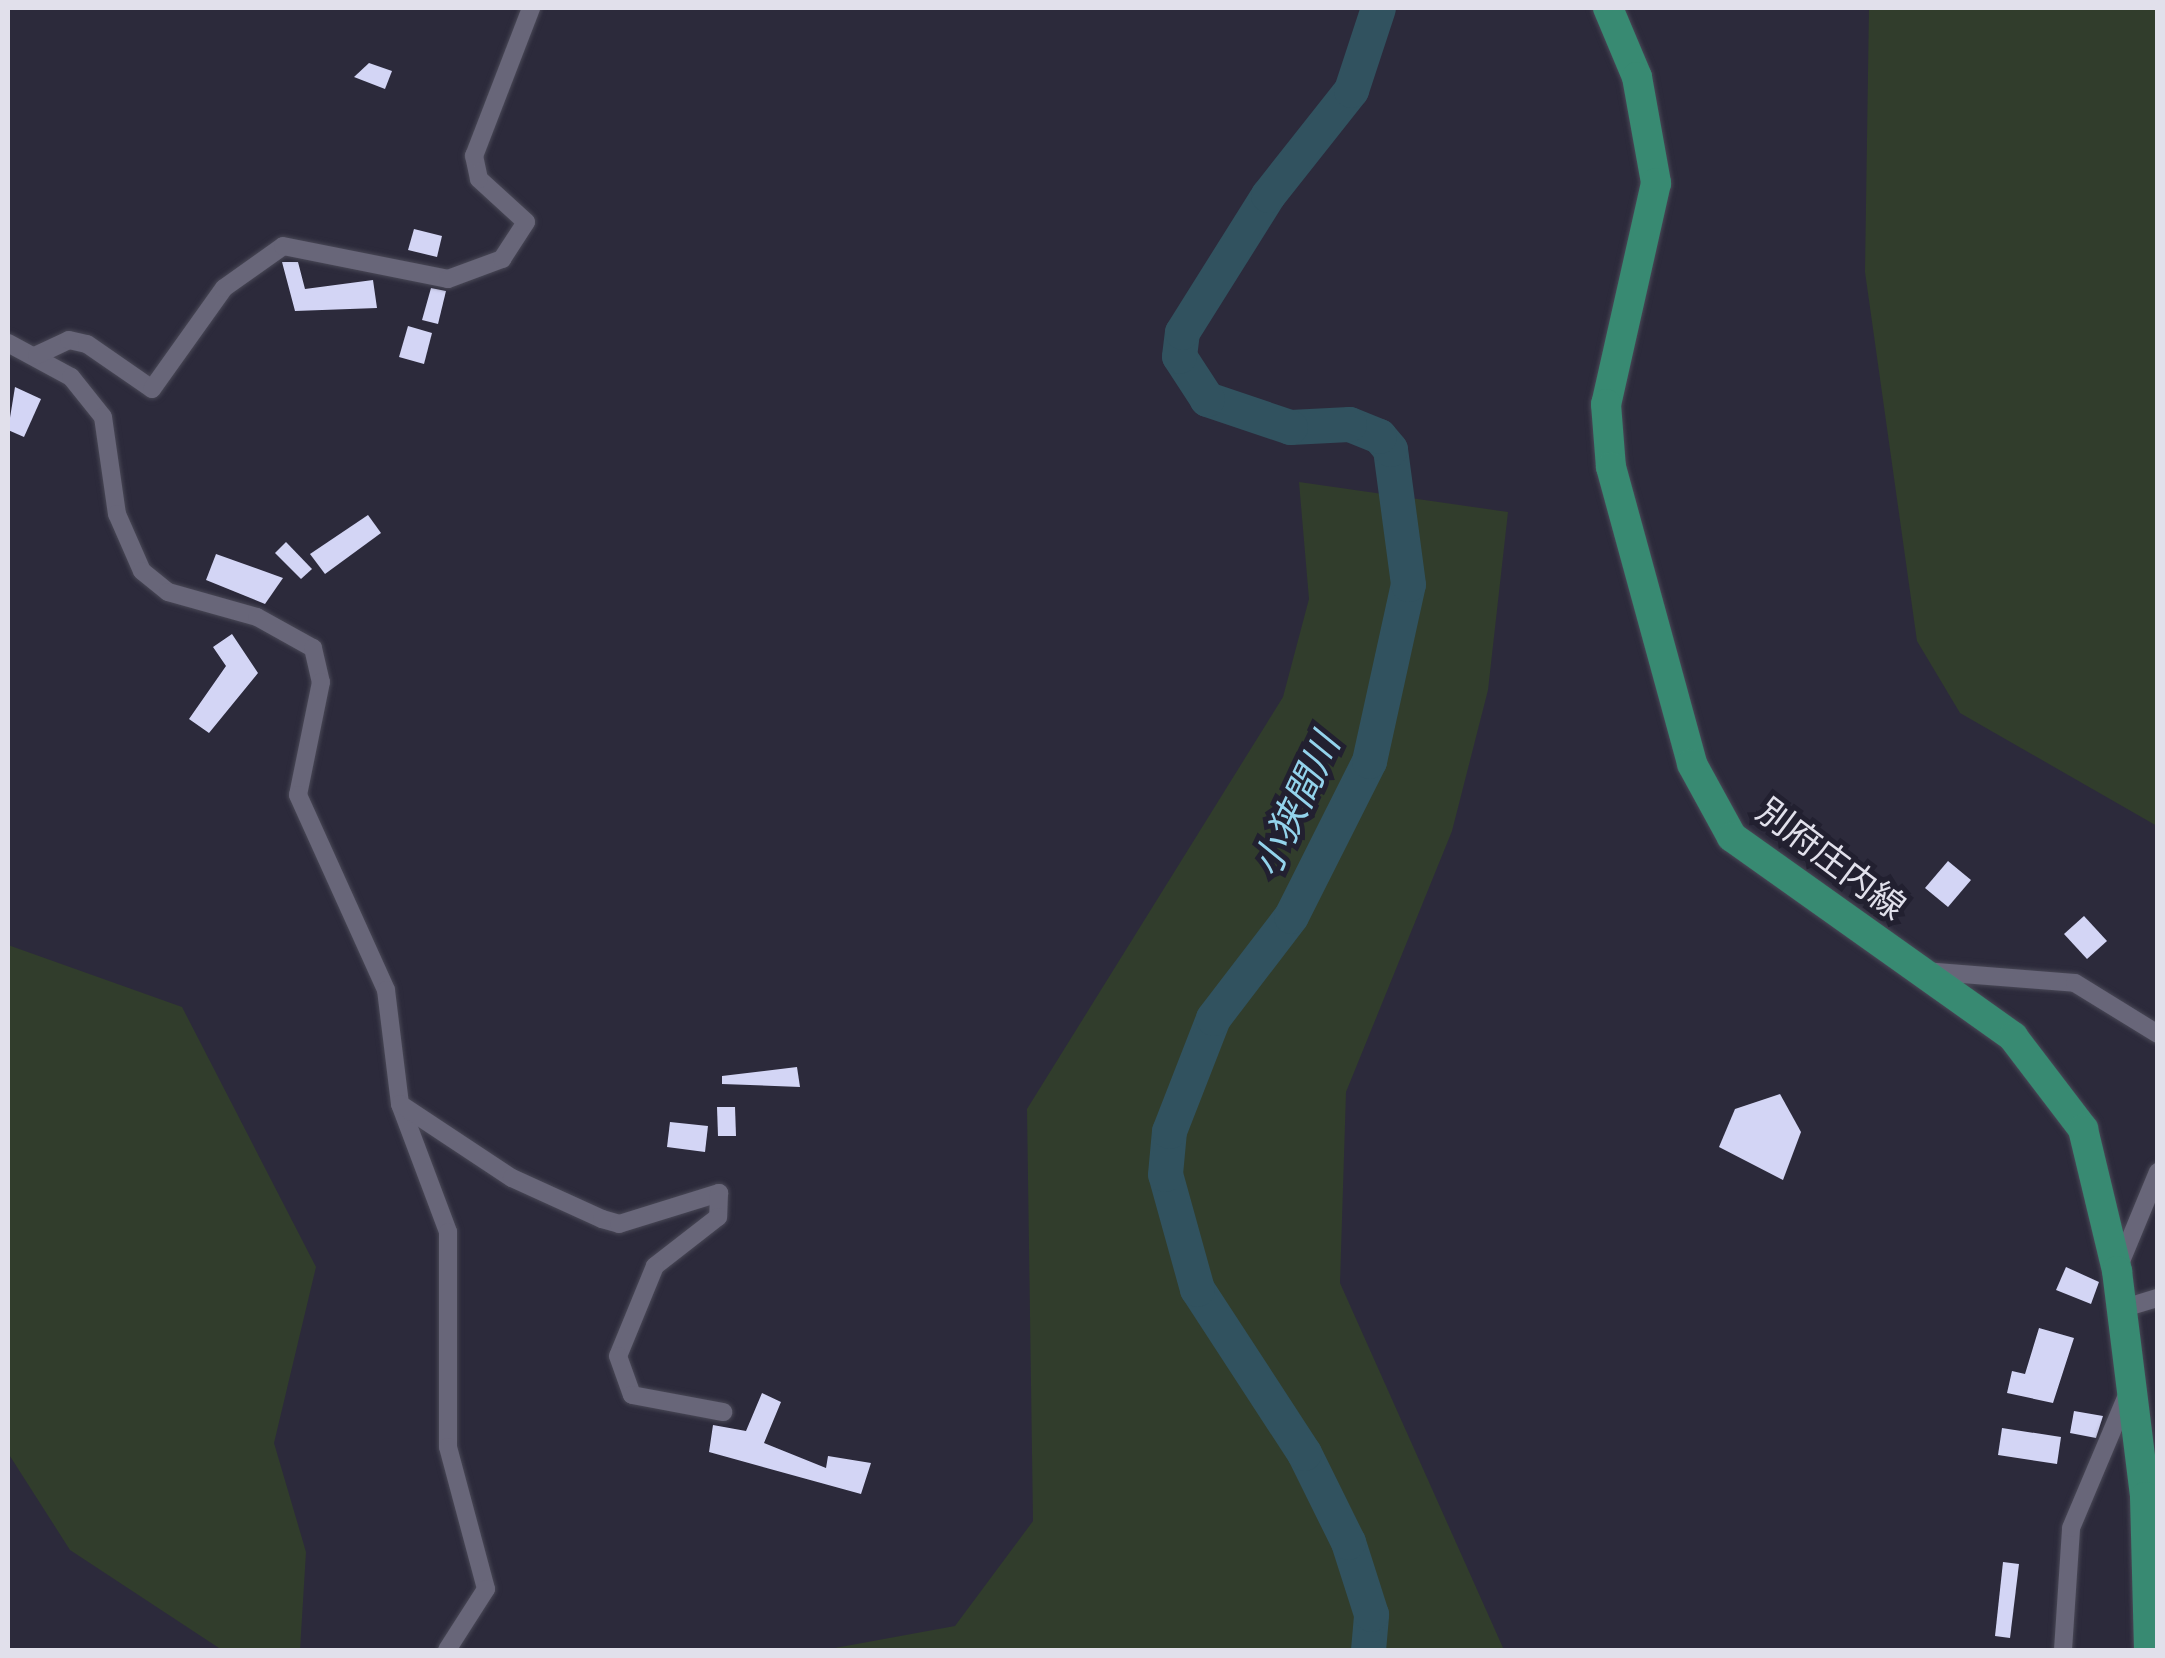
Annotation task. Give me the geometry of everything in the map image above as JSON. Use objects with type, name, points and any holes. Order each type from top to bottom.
[{"type":"main road","name":"別府庄内線","points":[[1608,8],[1638,77],[1656,183],[1606,404],[1611,467],[1692,764],[1732,836],[2014,1037],[2064,1096],[2103,1187],[2117,1270],[2130,1388],[2151,1497],[2149,1650]]},
{"type":"street","points":[[37,356],[69,340],[87,344],[152,389],[224,288],[282,246],[448,280],[502,259],[526,222],[479,178],[474,156],[532,8]]},
{"type":"street","points":[[8,342],[70,377],[103,417],[118,514],[142,571],[168,592],[256,617],[313,648],[321,682],[298,795],[386,990],[400,1104],[448,1232],[448,1447],[486,1589],[446,1650]]},
{"type":"street","points":[[1921,970],[2075,983],[2158,1034]]},
{"type":"street","points":[[400,1104],[512,1178],[619,1224],[720,1193],[718,1217],[655,1266],[618,1356],[632,1395],[723,1412]]},
{"type":"street","points":[[2117,1270],[2158,1172]]},
{"type":"street","points":[[2121,1308],[2158,1298]]},
{"type":"street","points":[[2063,1650],[2072,1528],[2130,1388]]},
{"type":"green space","points":[[1869,8],[2157,8],[2157,826],[1960,713],[1917,641],[1865,272]]},
{"type":"green space","points":[[1299,482],[1508,512],[1488,690],[1452,831],[1346,1092],[1340,1283],[1504,1650],[824,1650],[955,1626],[1033,1521],[1027,1109],[1283,697],[1309,599]]},
{"type":"green space","points":[[8,945],[182,1007],[316,1267],[274,1443],[306,1552],[300,1650],[222,1650],[70,1550],[8,1453]]},
{"type":"building","points":[[369,63],[392,71],[385,89],[354,77]]},
{"type":"building","points":[[414,229],[442,236],[437,257],[408,250]]},
{"type":"building","points":[[282,262],[298,262],[305,289],[373,280],[377,308],[295,311]]},
{"type":"building","points":[[431,288],[446,291],[438,324],[422,320]]},
{"type":"building","points":[[408,326],[432,333],[424,364],[399,357]]},
{"type":"building","points":[[15,387],[41,399],[24,437],[8,430]]},
{"type":"building","points":[[368,515],[381,533],[325,574],[310,554]]},
{"type":"building","points":[[286,542],[312,569],[301,579],[275,553]]},
{"type":"building","points":[[216,554],[283,578],[265,604],[206,580]]},
{"type":"building","points":[[232,634],[258,673],[209,733],[189,719],[226,666],[213,647]]},
{"type":"building","points":[[1948,861],[1971,880],[1948,907],[1925,888]]},
{"type":"building","points":[[2084,916],[2107,941],[2087,959],[2064,934]]},
{"type":"building","points":[[797,1067],[800,1087],[722,1084],[722,1076]]},
{"type":"building","points":[[1780,1094],[1801,1132],[1783,1180],[1719,1147],[1735,1109]]},
{"type":"building","points":[[717,1107],[735,1107],[736,1136],[718,1136]]},
{"type":"building","points":[[670,1122],[708,1126],[705,1152],[667,1147]]},
{"type":"building","points":[[2066,1267],[2099,1282],[2091,1304],[2056,1290]]},
{"type":"building","points":[[2039,1328],[2074,1338],[2053,1403],[2007,1393],[2012,1371],[2025,1374]]},
{"type":"building","points":[[762,1393],[781,1402],[764,1443],[826,1468],[828,1456],[871,1463],[861,1494],[709,1452],[713,1425],[746,1431]]},
{"type":"building","points":[[2074,1411],[2103,1416],[2096,1438],[2070,1433]]},
{"type":"building","points":[[2002,1428],[2061,1437],[2057,1464],[1998,1455]]},
{"type":"building","points":[[2003,1562],[2019,1564],[2010,1638],[1995,1636]]},
{"type":"waterway","name":"小狭間川","points":[[1368,1650],[1371,1614],[1348,1542],[1304,1453],[1197,1289],[1165,1174],[1169,1131],[1213,1018],[1291,916],[1369,761],[1408,584],[1390,449],[1379,436],[1349,424],[1290,427],[1207,399],[1179,356],[1182,332],[1268,195],[1351,90],[1378,8]]}]
